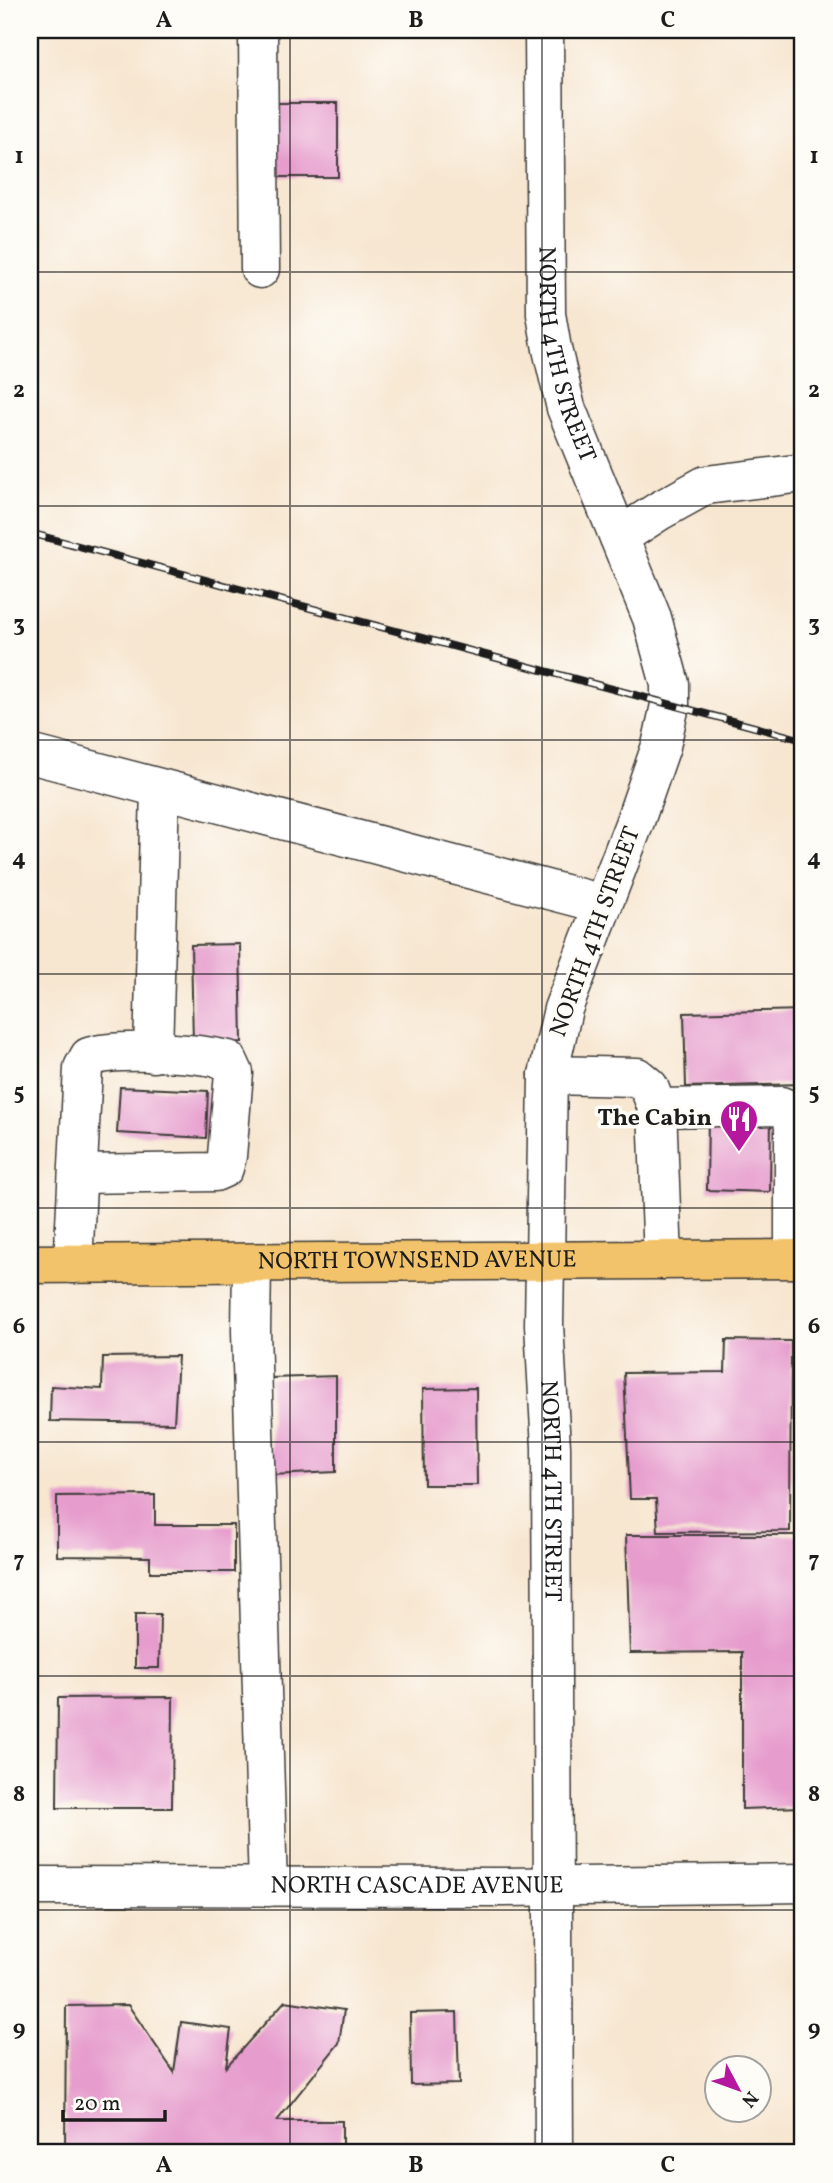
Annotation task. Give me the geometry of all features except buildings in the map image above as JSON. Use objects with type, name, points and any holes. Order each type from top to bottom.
[{"type":"highway","name":"NORTH TOWNSEND AVENUE","points":[[30,1264],[799,1259]]},
{"type":"street","points":[[258,30],[260,269]]},
{"type":"street","name":"NORTH 4TH STREET","points":[[544,30],[546,314],[552,349],[566,408],[652,618],[670,684],[670,705],[661,746],[563,1009],[548,1075],[544,1325],[551,1447],[554,2153]]},
{"type":"street","points":[[619,537],[706,485],[803,473]]},
{"type":"street","points":[[30,754],[603,904]]},
{"type":"street","points":[[153,1053],[160,789]]},
{"type":"street","points":[[73,1264],[83,1068],[89,1057],[100,1053],[153,1053],[211,1056],[228,1060],[234,1073],[224,1168],[215,1172],[78,1174]]},
{"type":"street","points":[[548,1075],[637,1077],[649,1087],[657,1108],[663,1260]]},
{"type":"street","points":[[657,1108],[781,1106],[792,1111],[799,1259]]},
{"type":"street","points":[[252,1264],[268,1887]]},
{"type":"street","name":"NORTH CASCADE AVENUE","points":[[30,1886],[803,1884]]},
{"type":"railway","points":[[30,533],[803,740]]},
{"type":"place","name":"The Cabin","points":[[739,1153]]}]
